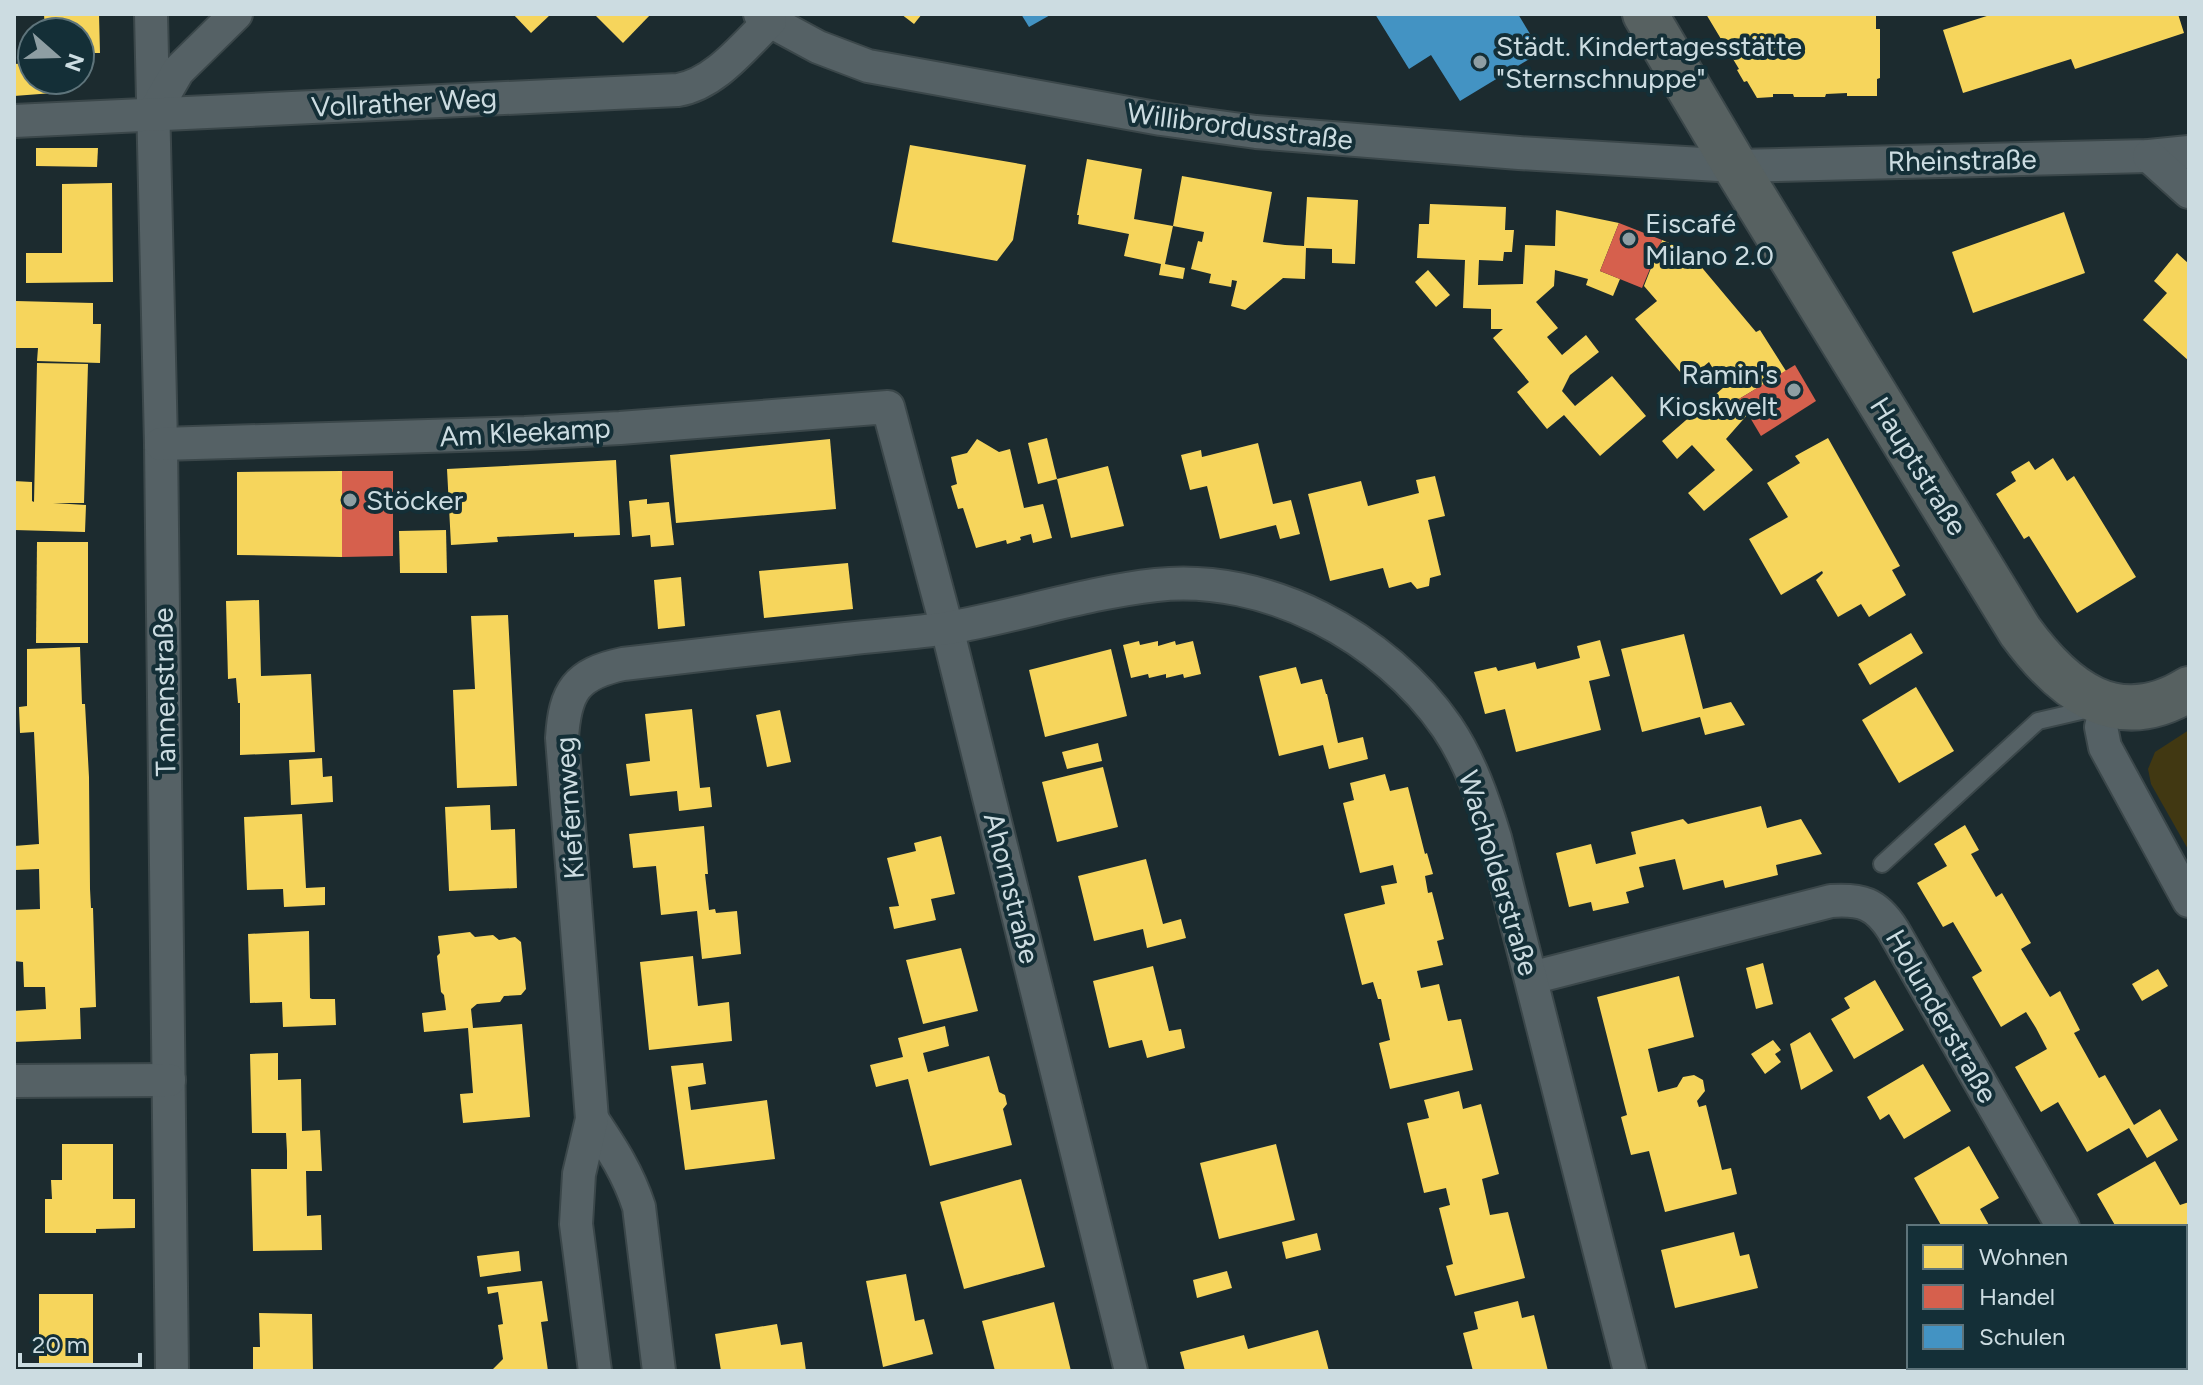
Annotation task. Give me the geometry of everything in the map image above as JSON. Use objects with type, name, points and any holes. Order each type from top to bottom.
[{"type":"street","name":"Tannenstraße","points":[[151,14],[161,444],[172,1371]]},
{"type":"street","points":[[153,114],[178,71],[236,14]]},
{"type":"street","name":"Hauptstraße","points":[[1645,14],[2020,631],[2060,677],[2107,704]]},
{"type":"street","name":"Vollrather Weg","points":[[14,121],[678,90],[694,87],[715,74],[765,18]]},
{"type":"street","name":"Willibrordusstraße","points":[[765,18],[818,47],[868,66],[1210,127],[1362,142],[1735,166]]},
{"type":"street","name":"Rheinstraße","points":[[1735,166],[2149,156],[2189,152]]},
{"type":"street","points":[[2149,156],[2189,192]]},
{"type":"street","name":"Am Kleekamp","points":[[161,444],[525,433],[888,407]]},
{"type":"street","name":"Ahornstraße","points":[[888,407],[947,628],[1131,1371]]},
{"type":"street","name":"Wacholderstraße","points":[[947,628],[1157,585],[1222,586],[1275,599],[1323,620],[1367,647],[1409,682],[1447,728],[1467,762],[1495,838],[1630,1371]]},
{"type":"street","name":"Kiefernweg","points":[[595,1371],[576,1224],[579,1174],[592,1119],[562,738],[564,713],[573,689],[595,672],[623,664],[947,628]]},
{"type":"street","points":[[2189,689],[2149,707],[2107,704],[2101,727],[2105,747],[2189,901]]},
{"type":"street","name":"Holunderstraße","points":[[1531,978],[1831,901],[1852,900],[1872,906],[1893,930],[2062,1225]]},
{"type":"street","points":[[14,1081],[169,1080]]},
{"type":"street","name":"Kiefernweg","points":[[592,1119],[618,1158],[639,1207],[659,1371]]},
{"type":"lane","points":[[1882,864],[2038,721],[2107,704]]},
{"type":"shaded area","points":[[2189,730],[2189,851],[2151,784],[2148,769],[2155,752]]},
{"type":"building: Wohnen","points":[[99,14],[100,53],[96,53],[96,16],[44,16]]},
{"type":"building: Wohnen","points":[[513,14],[551,14],[531,33]]},
{"type":"building: Wohnen","points":[[594,14],[651,14],[623,43]]},
{"type":"building: Wohnen","points":[[901,14],[922,14],[914,24]]},
{"type":"building: Wohnen","points":[[1706,14],[1876,14],[1876,29],[1880,29],[1877,96],[1847,96],[1847,93],[1794,97],[1793,94],[1773,94],[1773,97],[1757,98],[1747,81],[1744,82]]},
{"type":"building: Wohnen","points":[[1993,14],[2178,14],[2184,33],[2075,69],[2071,59],[1963,93],[1943,30]]},
{"type":"building: Wohnen","points":[[14,64],[16,64],[14,96]]},
{"type":"building: Wohnen","points":[[910,145],[1026,165],[1013,240],[997,261],[892,242]]},
{"type":"building: Wohnen","points":[[36,148],[98,148],[97,167],[36,166]]},
{"type":"building: Wohnen","points":[[1087,159],[1142,169],[1134,219],[1173,226],[1165,264],[1185,268],[1183,279],[1159,275],[1161,264],[1124,256],[1129,234],[1078,224]]},
{"type":"building: Wohnen","points":[[1182,176],[1272,192],[1263,242],[1285,245],[1304,246],[1307,197],[1358,200],[1355,264],[1332,263],[1332,249],[1306,248],[1305,279],[1283,278],[1245,310],[1231,306],[1237,281],[1232,280],[1231,287],[1209,283],[1211,274],[1191,269],[1198,241],[1202,242],[1204,232],[1173,226]]},
{"type":"building: Wohnen","points":[[112,183],[113,282],[26,283],[26,253],[62,253],[62,184]]},
{"type":"building: Wohnen","points":[[1430,204],[1506,207],[1505,230],[1514,230],[1512,252],[1504,252],[1503,261],[1479,260],[1478,285],[1523,284],[1525,245],[1555,246],[1556,210],[1619,223],[1600,271],[1620,279],[1613,296],[1586,285],[1588,279],[1555,270],[1554,286],[1536,302],[1558,328],[1547,337],[1562,355],[1586,335],[1599,352],[1570,375],[1562,391],[1575,406],[1612,376],[1646,416],[1600,456],[1564,415],[1547,429],[1517,392],[1529,382],[1493,338],[1503,329],[1491,329],[1491,309],[1463,308],[1465,260],[1417,258],[1419,224],[1429,224]]},
{"type":"building: Wohnen","points":[[2064,212],[2085,273],[1973,313],[1952,252]]},
{"type":"building: Wohnen","points":[[1662,240],[1688,251],[1756,332],[1760,330],[1786,371],[1739,399],[1748,414],[1726,439],[1753,470],[1704,511],[1688,493],[1715,470],[1692,445],[1677,459],[1662,441],[1724,387],[1709,362],[1687,380],[1635,319],[1657,301],[1644,286]]},
{"type":"building: Wohnen","points":[[2177,253],[2189,264],[2189,361],[2143,320],[2167,293],[2154,281]]},
{"type":"building: Wohnen","points":[[1428,270],[1450,295],[1436,307],[1415,282]]},
{"type":"building: Wohnen","points":[[16,301],[93,303],[93,324],[101,324],[100,363],[37,361],[38,348],[14,348]]},
{"type":"building: Wohnen","points":[[37,363],[88,364],[84,503],[53,503],[86,505],[85,532],[14,530],[14,481],[32,482],[34,502]]},
{"type":"building: Wohnen","points":[[1047,438],[1057,479],[1038,484],[1028,443]]},
{"type":"building: Wohnen","points":[[1828,438],[1900,566],[1892,570],[1906,595],[1869,617],[1861,604],[1838,617],[1816,580],[1822,571],[1781,595],[1749,539],[1788,517],[1767,483],[1800,463],[1795,456]]},
{"type":"building: Wohnen","points":[[830,439],[836,509],[676,523],[670,455]]},
{"type":"building: Wohnen","points":[[977,439],[999,452],[1010,449],[1024,508],[1043,504],[1052,538],[1033,543],[1031,534],[1007,544],[1006,540],[976,548],[963,508],[958,509],[951,486],[957,484],[951,457],[967,453]]},
{"type":"building: Wohnen","points":[[1258,443],[1273,504],[1291,500],[1300,534],[1280,539],[1276,525],[1220,539],[1207,486],[1190,490],[1181,455],[1201,450],[1202,457]]},
{"type":"building: Wohnen","points":[[2053,458],[2067,481],[2074,476],[2136,577],[2077,613],[2029,536],[2024,539],[1996,494],[2016,481],[2011,472],[2029,461],[2035,470]]},
{"type":"building: Wohnen","points":[[616,460],[620,535],[574,537],[574,533],[497,537],[498,542],[451,545],[447,469]]},
{"type":"building: Wohnen","points":[[1108,466],[1124,526],[1071,538],[1057,479]]},
{"type":"building: Wohnen","points":[[342,471],[342,557],[237,555],[237,472]]},
{"type":"building: Wohnen","points":[[1435,476],[1445,516],[1428,520],[1441,575],[1430,578],[1429,586],[1417,589],[1411,582],[1389,588],[1383,568],[1330,581],[1308,494],[1361,481],[1368,506],[1419,493],[1416,480]]},
{"type":"building: Wohnen","points":[[647,499],[647,504],[669,502],[674,545],[651,547],[650,535],[632,537],[629,501]]},
{"type":"building: Wohnen","points":[[446,530],[447,573],[400,573],[399,531]]},
{"type":"building: Wohnen","points":[[37,542],[88,542],[88,643],[36,643]]},
{"type":"building: Wohnen","points":[[848,563],[853,609],[764,618],[759,571]]},
{"type":"building: Wohnen","points":[[681,577],[685,626],[658,629],[654,580]]},
{"type":"building: Wohnen","points":[[259,600],[261,676],[311,674],[315,752],[240,755],[240,703],[236,678],[228,679],[226,601]]},
{"type":"building: Wohnen","points":[[508,615],[517,786],[457,788],[453,690],[475,689],[471,616]]},
{"type":"building: Wohnen","points":[[1911,633],[1923,653],[1870,685],[1858,664]]},
{"type":"building: Wohnen","points":[[1684,634],[1703,709],[1731,702],[1745,725],[1705,735],[1700,717],[1642,732],[1621,649]]},
{"type":"building: Wohnen","points":[[1600,640],[1610,676],[1589,681],[1601,730],[1516,752],[1505,709],[1485,714],[1474,672],[1496,667],[1498,671],[1535,662],[1537,669],[1580,658],[1577,646]]},
{"type":"building: Wohnen","points":[[1139,641],[1140,645],[1158,641],[1158,646],[1175,641],[1176,645],[1193,641],[1201,674],[1166,678],[1166,674],[1149,678],[1148,674],[1131,678],[1123,645]]},
{"type":"building: Wohnen","points":[[80,647],[89,777],[90,889],[96,1007],[80,1008],[81,1039],[14,1042],[14,1011],[46,1009],[45,987],[24,987],[23,962],[14,961],[14,910],[40,909],[39,869],[15,870],[14,846],[39,844],[34,732],[20,733],[19,707],[27,706],[27,649]]},
{"type":"building: Wohnen","points":[[1111,649],[1127,716],[1045,737],[1029,670]]},
{"type":"building: Wohnen","points":[[1296,667],[1301,684],[1322,679],[1338,743],[1363,737],[1368,759],[1329,769],[1323,745],[1279,756],[1259,676]]},
{"type":"building: Wohnen","points":[[1916,687],[1954,751],[1899,783],[1862,720]]},
{"type":"building: Wohnen","points":[[692,709],[700,788],[710,787],[712,807],[679,811],[677,791],[630,796],[626,764],[650,761],[645,714]]},
{"type":"building: Wohnen","points":[[780,710],[791,762],[767,767],[756,715]]},
{"type":"building: Wohnen","points":[[1098,743],[1102,761],[1067,769],[1062,752]]},
{"type":"building: Wohnen","points":[[322,758],[323,777],[332,776],[333,802],[291,805],[289,760]]},
{"type":"building: Wohnen","points":[[1103,767],[1118,827],[1057,842],[1042,782]]},
{"type":"building: Wohnen","points":[[1385,774],[1390,791],[1408,787],[1433,874],[1425,876],[1428,893],[1432,892],[1444,939],[1437,941],[1443,965],[1417,971],[1421,988],[1439,984],[1448,1021],[1461,1019],[1473,1070],[1390,1089],[1379,1043],[1390,1040],[1381,999],[1378,999],[1373,982],[1362,985],[1344,914],[1385,904],[1381,886],[1397,883],[1393,865],[1360,873],[1343,803],[1354,800],[1350,783]]},
{"type":"building: Wohnen","points":[[490,805],[491,830],[515,829],[517,888],[449,891],[445,807]]},
{"type":"building: Wohnen","points":[[1761,806],[1767,828],[1801,819],[1822,854],[1776,865],[1778,875],[1725,888],[1723,880],[1683,890],[1675,859],[1639,867],[1644,887],[1626,892],[1629,903],[1593,911],[1591,902],[1569,907],[1556,853],[1591,844],[1596,864],[1636,854],[1631,832],[1683,819],[1688,824]]},
{"type":"building: Wohnen","points":[[302,814],[306,888],[325,887],[325,905],[284,907],[283,889],[247,890],[244,817]]},
{"type":"building: Wohnen","points":[[1965,825],[1979,850],[1971,854],[1996,897],[2002,893],[2031,943],[2021,949],[2050,997],[2060,991],[2080,1030],[2074,1033],[2099,1078],[2105,1075],[2134,1125],[2160,1109],[2178,1140],[2147,1158],[2129,1128],[2087,1152],[2058,1102],[2041,1112],[2015,1067],[2047,1049],[2036,1028],[2026,1012],[2001,1027],[1972,977],[1982,971],[1953,922],[1943,927],[1917,883],[1947,866],[1934,844]]},
{"type":"building: Wohnen","points":[[704,826],[709,910],[715,909],[716,913],[737,911],[741,954],[702,959],[697,911],[661,915],[656,866],[633,868],[629,834]]},
{"type":"building: Wohnen","points":[[941,836],[955,894],[931,899],[936,920],[894,929],[889,907],[899,906],[887,858],[916,851],[914,843]]},
{"type":"building: Wohnen","points":[[1146,859],[1163,924],[1181,919],[1186,938],[1147,948],[1143,929],[1094,941],[1078,876]]},
{"type":"building: Wohnen","points":[[309,931],[310,998],[335,999],[336,1025],[283,1027],[282,1002],[250,1003],[248,934]]},
{"type":"building: Wohnen","points":[[470,932],[475,937],[493,935],[499,940],[515,937],[521,942],[526,989],[521,995],[504,996],[500,1002],[477,1004],[471,1009],[473,1028],[522,1024],[530,1117],[463,1123],[460,1094],[473,1093],[468,1028],[424,1032],[422,1013],[446,1010],[437,956],[440,953],[438,936]]},
{"type":"building: Wohnen","points":[[961,948],[978,1011],[923,1024],[906,960]]},
{"type":"building: Wohnen","points":[[693,956],[698,1006],[729,1002],[732,1041],[649,1050],[640,962]]},
{"type":"building: Wohnen","points":[[1763,963],[1773,1004],[1756,1009],[1746,968]]},
{"type":"building: Wohnen","points":[[1153,966],[1169,1031],[1181,1029],[1185,1048],[1147,1058],[1142,1040],[1109,1048],[1093,981]]},
{"type":"building: Wohnen","points":[[2158,969],[2168,986],[2142,1001],[2132,984]]},
{"type":"building: Wohnen","points":[[1679,976],[1694,1037],[1648,1049],[1658,1092],[1677,1087],[1683,1077],[1694,1075],[1703,1080],[1705,1091],[1697,1101],[1699,1107],[1706,1105],[1722,1170],[1731,1168],[1737,1194],[1665,1212],[1649,1151],[1631,1155],[1621,1117],[1627,1115],[1597,997]]},
{"type":"building: Wohnen","points":[[1875,980],[1904,1030],[1854,1059],[1831,1019],[1850,1008],[1844,998]]},
{"type":"building: Wohnen","points":[[945,1026],[949,1046],[923,1053],[928,1072],[989,1056],[999,1092],[1005,1095],[1007,1104],[1003,1109],[1012,1145],[930,1166],[908,1079],[876,1087],[870,1065],[903,1057],[898,1038]]},
{"type":"building: Wohnen","points":[[1810,1032],[1833,1071],[1801,1090],[1790,1044]]},
{"type":"building: Wohnen","points":[[1773,1040],[1781,1050],[1775,1054],[1781,1062],[1765,1074],[1751,1054]]},
{"type":"building: Wohnen","points":[[278,1053],[278,1080],[301,1079],[302,1131],[320,1130],[322,1171],[306,1171],[307,1216],[321,1215],[322,1250],[253,1251],[251,1169],[287,1169],[287,1151],[286,1133],[252,1133],[250,1054]]},
{"type":"building: Wohnen","points":[[703,1063],[706,1084],[688,1087],[691,1110],[767,1100],[775,1159],[685,1170],[671,1066]]},
{"type":"building: Wohnen","points":[[1923,1064],[1951,1111],[1904,1139],[1889,1114],[1880,1120],[1867,1097]]},
{"type":"building: Wohnen","points":[[1459,1091],[1463,1109],[1481,1104],[1499,1174],[1482,1179],[1490,1215],[1508,1212],[1525,1278],[1455,1296],[1446,1266],[1453,1264],[1439,1208],[1450,1205],[1446,1188],[1424,1193],[1407,1123],[1429,1118],[1424,1100]]},
{"type":"building: Wohnen","points":[[62,1144],[113,1144],[113,1199],[135,1199],[135,1228],[96,1229],[96,1233],[45,1233],[45,1199],[52,1199],[51,1180],[62,1180]]},
{"type":"building: Wohnen","points":[[1276,1144],[1295,1220],[1219,1239],[1200,1163]]},
{"type":"building: Wohnen","points":[[1969,1146],[1999,1198],[1980,1209],[1989,1225],[1941,1225],[1914,1178]]},
{"type":"building: Wohnen","points":[[2155,1161],[2180,1205],[2189,1202],[2189,1267],[2187,1225],[2115,1225],[2097,1194]]},
{"type":"building: Wohnen","points":[[1021,1179],[1045,1267],[964,1289],[940,1202]]},
{"type":"building: Wohnen","points":[[1734,1232],[1740,1256],[1749,1254],[1758,1288],[1675,1308],[1661,1250]]},
{"type":"building: Wohnen","points":[[1317,1233],[1321,1250],[1286,1259],[1282,1242]]},
{"type":"building: Wohnen","points":[[519,1251],[521,1271],[480,1277],[477,1256]]},
{"type":"building: Wohnen","points":[[1227,1271],[1232,1288],[1197,1298],[1193,1280]]},
{"type":"building: Wohnen","points":[[906,1274],[915,1321],[924,1319],[933,1354],[883,1367],[866,1281]]},
{"type":"building: Wohnen","points":[[542,1281],[548,1321],[541,1322],[548,1371],[491,1371],[503,1359],[498,1325],[503,1324],[498,1292],[488,1294],[487,1287]]},
{"type":"building: Wohnen","points":[[39,1294],[93,1294],[93,1367],[39,1367]]},
{"type":"building: Wohnen","points":[[1518,1301],[1522,1318],[1534,1315],[1548,1371],[1473,1371],[1463,1333],[1478,1329],[1474,1312]]},
{"type":"building: Wohnen","points":[[1054,1302],[1071,1371],[995,1371],[982,1321]]},
{"type":"building: Wohnen","points":[[259,1313],[312,1314],[313,1371],[253,1371],[253,1347],[260,1347]]},
{"type":"building: Wohnen","points":[[777,1324],[781,1345],[802,1342],[806,1371],[721,1371],[715,1334]]},
{"type":"building: Wohnen","points":[[1318,1330],[1329,1371],[1185,1371],[1180,1352],[1244,1335],[1248,1349]]},
{"type":"building: Handel","points":[[1619,223],[1662,240],[1642,288],[1600,271]]},
{"type":"building: Handel","points":[[1795,365],[1816,401],[1761,436],[1739,399]]},
{"type":"building: Handel","points":[[342,471],[393,471],[393,556],[342,557]]},
{"type":"building: Schulen","points":[[1021,14],[1052,14],[1029,27]]},
{"type":"building: Schulen","name":"Städt. Kindertagesstätte \"Sternschnuppe\"","points":[[1375,14],[1518,14],[1541,52],[1460,101],[1431,55],[1409,69]]},
{"type":"place","name":"Städt. Kindertagesstätte \"Sternschnuppe\"","points":[[1480,62]]},
{"type":"place","name":"Eiscafé Milano 2.0","points":[[1629,239]]},
{"type":"place","name":"Ramin's Kioskwelt","points":[[1794,390]]},
{"type":"place","name":"Stöcker","points":[[350,500]]}]
